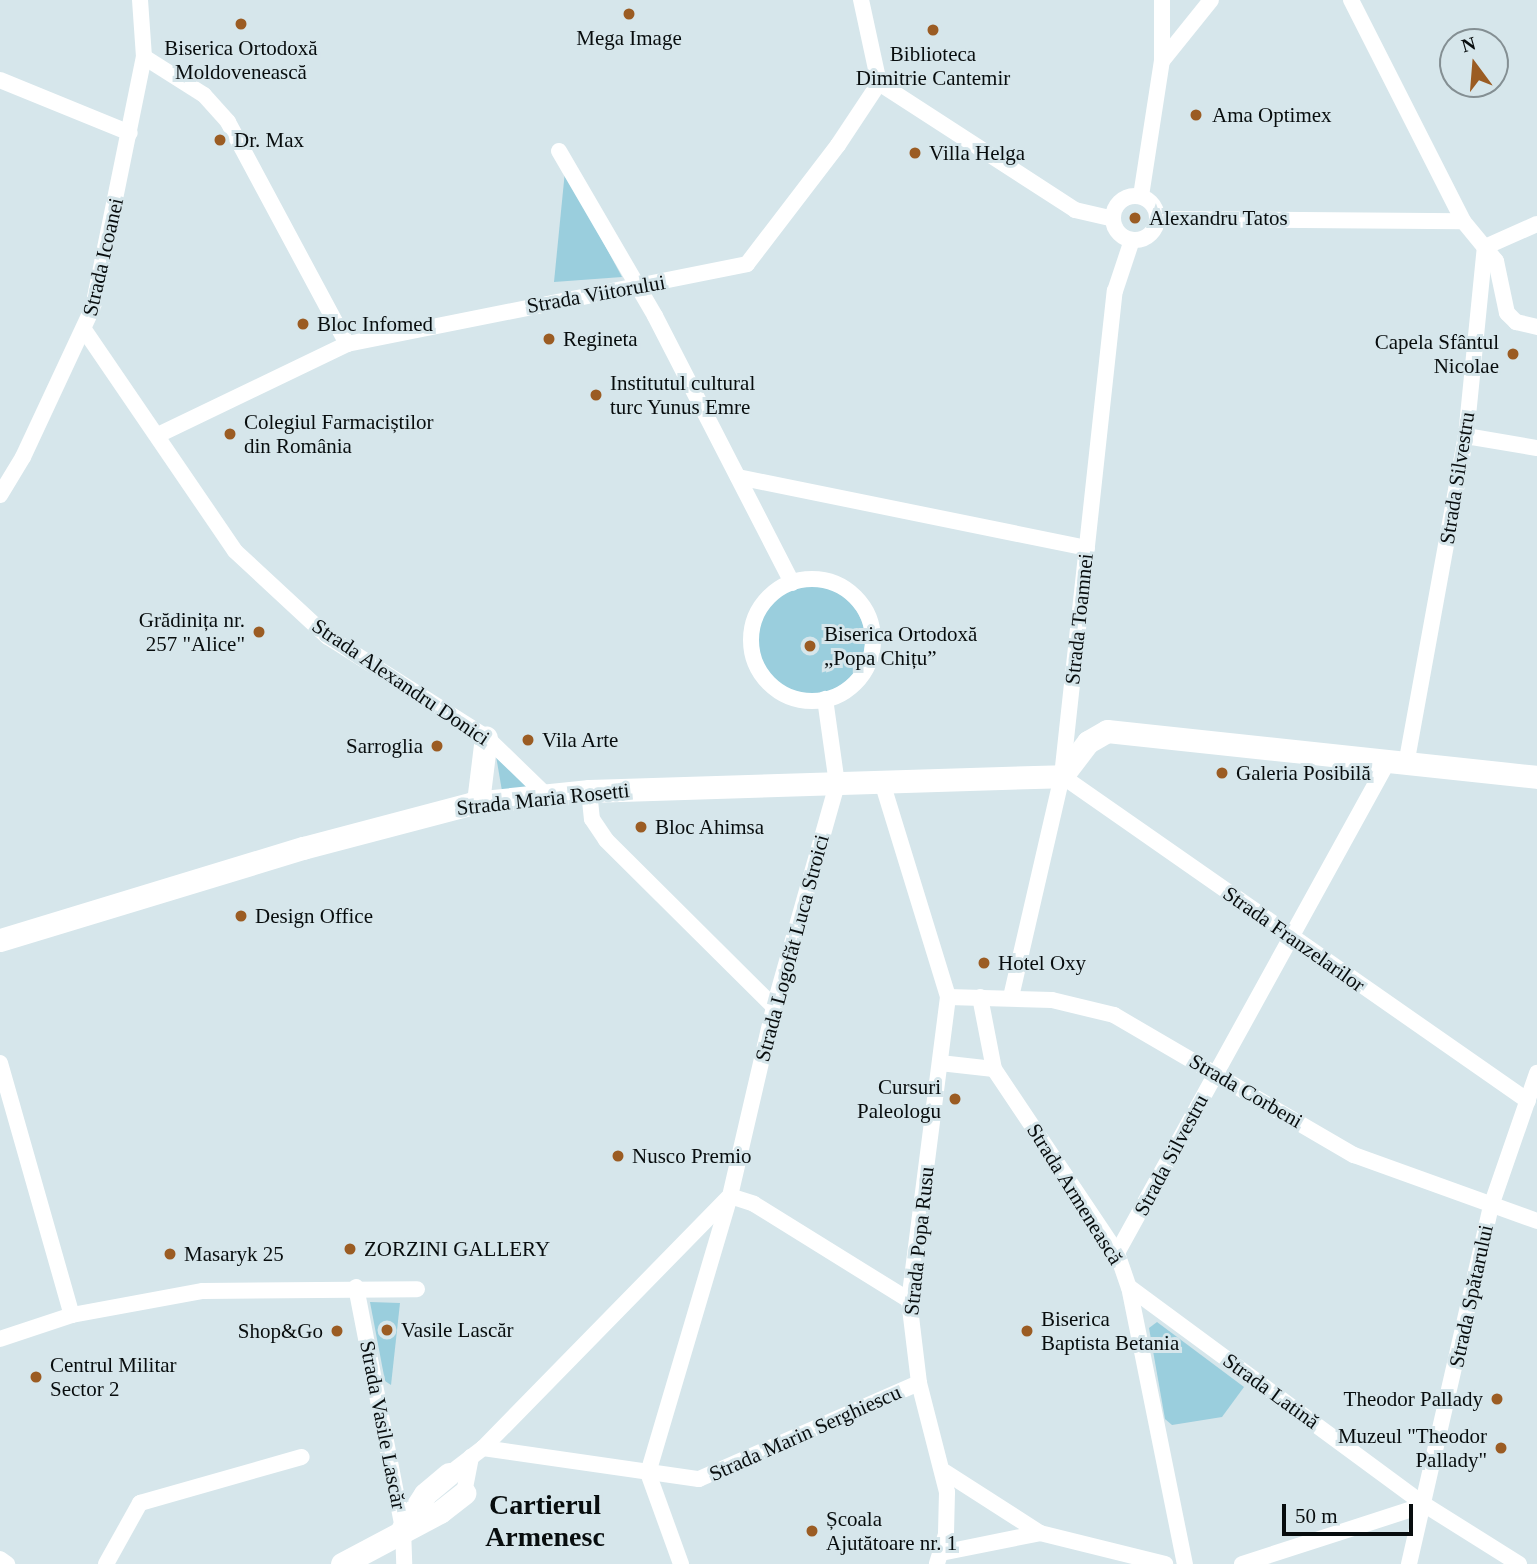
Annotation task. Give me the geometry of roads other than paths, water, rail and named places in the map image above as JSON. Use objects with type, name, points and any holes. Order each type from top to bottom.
[{"type":"street","name":"Strada Icoanei","points":[[0,495],[6,472],[85,331],[130,133],[144,57],[140,0]]},
{"type":"street","points":[[861,0],[879,83],[1075,210],[1113,219]]},
{"type":"street","points":[[1141,196],[1162,61],[1162,0]]},
{"type":"street","points":[[1162,61],[1211,0]]},
{"type":"street","points":[[1351,0],[1463,221],[1499,267],[1509,317],[1537,327]]},
{"type":"street","points":[[144,57],[204,95],[228,122],[347,344]]},
{"type":"street","points":[[0,80],[130,133]]},
{"type":"street","name":"Strada Viitorului","points":[[158,435],[347,344],[747,264],[838,145],[879,83]]},
{"type":"street","points":[[559,152],[637,286],[792,583]]},
{"type":"street","points":[[1141,196],[1153,204],[1157,219],[1150,234],[1132,240],[1119,233],[1113,219],[1121,201],[1141,196]]},
{"type":"street","points":[[1157,219],[1463,221]]},
{"type":"street","points":[[1485,247],[1537,223]]},
{"type":"street","name":"Strada Toamnei","points":[[1011,997],[1062,776],[1115,291],[1132,240]]},
{"type":"street","name":"Strada Silvestru","points":[[1117,1253],[1289,936],[1397,764],[1466,436],[1485,247]]},
{"type":"street","name":"Strada Alexandru Donici","points":[[85,331],[158,435],[218,531],[328,637],[486,737],[546,794]]},
{"type":"street","points":[[1466,436],[1537,447]]},
{"type":"street","points":[[738,477],[1087,548]]},
{"type":"street","points":[[818,579],[840,586],[858,600],[871,623],[872,650],[865,671],[850,688],[825,699],[803,700],[781,692],[764,678],[753,657],[751,634],[760,608],[792,583],[818,579]]},
{"type":"street","name":"Strada Logofăt Luca Stroici","points":[[648,1474],[730,1196],[775,1007],[837,784],[825,699]]},
{"type":"street","points":[[1062,776],[1094,737],[1116,730],[1397,764],[1537,777]]},
{"type":"street","points":[[478,802],[486,737]]},
{"type":"street","name":"Strada Maria Rosetti","points":[[0,940],[303,848],[478,802],[589,791],[1062,776]]},
{"type":"street","name":"Strada Franzelarilor","points":[[1062,776],[1528,1101]]},
{"type":"street","points":[[882,782],[948,997]]},
{"type":"street","points":[[589,791],[597,828],[775,1007]]},
{"type":"street","name":"Strada Corbeni","points":[[948,997],[1052,1000],[1114,1015],[1354,1155],[1537,1221]]},
{"type":"street","name":"Strada Popa Rusu","points":[[939,1559],[949,1514],[945,1472],[919,1383],[909,1300],[948,997]]},
{"type":"street","name":"Strada Armenească","points":[[980,997],[994,1069],[1117,1253],[1129,1287],[1185,1564]]},
{"type":"street","points":[[0,1063],[72,1315]]},
{"type":"street","points":[[940,1063],[994,1069]]},
{"type":"street","name":"Strada Spătarului","points":[[1409,1564],[1425,1504],[1491,1206],[1537,1073]]},
{"type":"street","points":[[403,1528],[425,1494],[477,1452],[730,1196],[754,1204],[909,1300]]},
{"type":"street","points":[[0,1339],[72,1315],[203,1290],[356,1287],[417,1289]]},
{"type":"street","name":"Strada Vasile Lascăr","points":[[356,1287],[403,1528],[404,1564]]},
{"type":"street","name":"Strada Latină","points":[[1129,1287],[1425,1504],[1519,1564]]},
{"type":"street","name":"Strada Marin Serghiescu","points":[[477,1452],[686,1480],[712,1476],[919,1383]]},
{"type":"street","points":[[342,1564],[403,1528],[439,1512],[464,1493],[477,1452]]},
{"type":"street","points":[[106,1564],[140,1503],[302,1457]]},
{"type":"street","points":[[945,1472],[1040,1533],[1166,1564]]},
{"type":"street","points":[[648,1474],[681,1564]]},
{"type":"street","points":[[1242,1564],[1425,1504]]},
{"type":"street","points":[[939,1559],[1040,1533]]},
{"type":"street","points":[[0,1559],[8,1564]]},
{"type":"place","name":"Mega Image","points":[[629,14]]},
{"type":"place","name":"Biserica Ortodoxă Moldovenească","points":[[241,24]]},
{"type":"place","name":"Biblioteca Dimitrie Cantemir","points":[[933,30]]},
{"type":"place","name":"Ama Optimex","points":[[1196,115]]},
{"type":"place","name":"Dr. Max","points":[[220,140]]},
{"type":"place","name":"Villa Helga","points":[[915,153]]},
{"type":"place","name":"Alexandru Tatos","points":[[1135,218]]},
{"type":"place","name":"Bloc Infomed","points":[[303,324]]},
{"type":"place","name":"Regineta","points":[[549,339]]},
{"type":"place","name":"Capela Sfântul Nicolae","points":[[1513,354]]},
{"type":"place","name":"Institutul cultural turc Yunus Emre","points":[[596,395]]},
{"type":"place","name":"Colegiul Farmaciștilor din România","points":[[230,434]]},
{"type":"place","name":"Grădinița nr. 257 \"Alice\"","points":[[259,632]]},
{"type":"place","name":"Biserica Ortodoxă „Popa Chițu”","points":[[810,646]]},
{"type":"place","name":"Vila Arte","points":[[528,740]]},
{"type":"place","name":"Sarroglia","points":[[437,746]]},
{"type":"place","name":"Galeria Posibilă","points":[[1222,773]]},
{"type":"place","name":"Bloc Ahimsa","points":[[641,827]]},
{"type":"place","name":"Design Office","points":[[241,916]]},
{"type":"place","name":"Hotel Oxy","points":[[984,963]]},
{"type":"place","name":"Cursuri Paleologu","points":[[955,1099]]},
{"type":"place","name":"Nusco Premio","points":[[618,1156]]},
{"type":"place","name":"ZORZINI GALLERY","points":[[350,1249]]},
{"type":"place","name":"Masaryk 25","points":[[170,1254]]},
{"type":"place","name":"Vasile Lascăr","points":[[387,1330]]},
{"type":"place","name":"Shop&Go","points":[[337,1331]]},
{"type":"place","name":"Biserica Baptista Betania","points":[[1027,1331]]},
{"type":"place","name":"Centrul Militar Sector 2","points":[[36,1377]]},
{"type":"place","name":"Theodor Pallady","points":[[1497,1399]]},
{"type":"place","name":"Muzeul \"Theodor Pallady\"","points":[[1501,1448]]},
{"type":"place","name":"Școala Ajutătoare nr. 1","points":[[812,1531]]},
{"type":"district","name":"Cartierul Armenesc","points":[[545,1521]]}]
